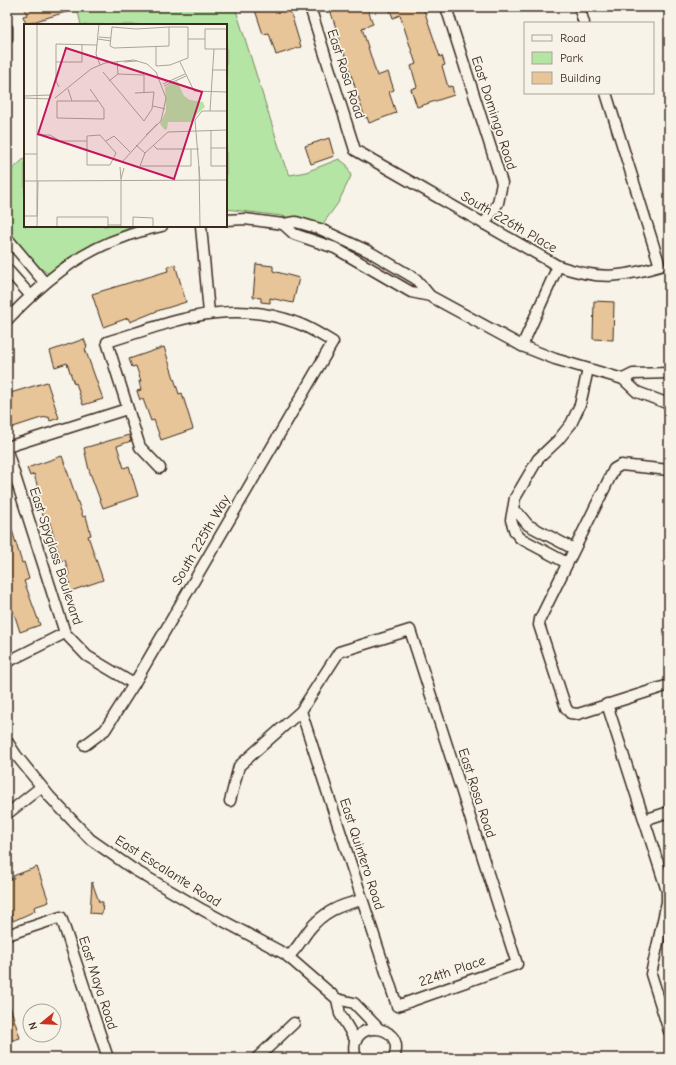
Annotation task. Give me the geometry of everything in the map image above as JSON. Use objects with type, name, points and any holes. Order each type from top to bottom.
[{"type":"street","name":"East Rosa Road","points":[[310,7],[355,150]]},
{"type":"street","name":"East Domingo Road","points":[[446,7],[502,183],[498,203],[484,224]]},
{"type":"street","points":[[579,7],[584,22]]},
{"type":"street","points":[[7,28],[7,39]]},
{"type":"street","name":"South 226th Place","points":[[355,150],[558,266],[595,277],[619,277],[660,266],[606,94]]},
{"type":"street","points":[[227,220],[245,219],[283,224],[296,222],[320,229],[344,239],[416,279],[430,296],[522,346],[588,369],[623,379],[637,392],[669,404]]},
{"type":"street","points":[[7,320],[38,289],[79,258],[123,237],[158,227]]},
{"type":"street","points":[[160,468],[140,447],[107,342],[209,313],[201,227]]},
{"type":"street","points":[[7,238],[38,289]]},
{"type":"street","points":[[522,346],[558,266]]},
{"type":"street","points":[[7,269],[38,289]]},
{"type":"street","name":"South 225th Way","points":[[85,745],[105,730],[134,684],[332,342],[298,323],[257,312],[229,311],[209,313]]},
{"type":"street","points":[[567,563],[520,538],[512,525],[512,515],[514,511],[515,498],[533,467],[544,453],[565,433],[576,414],[588,369]]},
{"type":"street","points":[[623,379],[633,374],[669,373]]},
{"type":"street","points":[[7,447],[127,409]]},
{"type":"street","name":"East Spyglass Boulevard","points":[[7,451],[65,633],[87,656],[134,684]]},
{"type":"street","points":[[669,470],[627,465],[617,466],[610,476],[574,548],[540,619],[539,625],[566,708],[570,713],[578,714],[669,685]]},
{"type":"street","points":[[514,511],[519,514],[528,525],[574,548]]},
{"type":"street","name":"East Rosa Road","points":[[302,711],[340,652],[410,630],[517,964]]},
{"type":"street","points":[[7,662],[65,633]]},
{"type":"street","points":[[607,704],[667,891],[667,912],[651,974],[669,1031]]},
{"type":"street","points":[[230,801],[239,766],[302,711]]},
{"type":"street","name":"East Quintero Road","points":[[302,711],[397,1006]]},
{"type":"street","name":"East Escalante Road","points":[[7,741],[41,787],[90,839],[133,869],[288,957],[337,998],[354,1003],[378,1028],[385,1030],[394,1040],[396,1047],[394,1058]]},
{"type":"street","points":[[7,814],[41,787]]},
{"type":"street","points":[[644,820],[669,812]]},
{"type":"street","points":[[288,957],[296,950],[310,929],[328,912],[347,903],[362,900]]},
{"type":"street","name":"East Maya Road","points":[[7,935],[61,917],[108,1058]]},
{"type":"street","name":"224th Place","points":[[397,1006],[517,964]]},
{"type":"street","points":[[337,998],[340,1014],[356,1041]]},
{"type":"street","points":[[257,1058],[294,1023]]},
{"type":"street","points":[[356,1058],[354,1047],[356,1041],[367,1030],[378,1028]]},
{"type":"green space","points":[[77,7],[235,7],[285,166],[290,175],[306,172],[339,159],[347,165],[351,176],[338,203],[322,225],[282,216],[227,209],[227,24],[81,24]]},
{"type":"green space","points":[[24,159],[24,227],[131,227],[87,249],[49,274],[23,252],[13,237],[6,216],[7,174]]},
{"type":"building","points":[[24,7],[76,7],[76,9],[26,24],[23,16],[27,15]]},
{"type":"building","points":[[254,7],[289,7],[301,47],[276,55],[269,33],[263,34]]},
{"type":"building","points":[[329,7],[367,7],[373,24],[362,28],[377,76],[388,72],[394,90],[389,92],[396,113],[369,123],[367,117],[365,118],[343,50],[340,51],[337,41],[340,40]]},
{"type":"building","points":[[389,7],[423,7],[440,57],[442,56],[445,65],[442,66],[448,87],[452,86],[454,95],[417,107],[411,89],[417,87],[411,66],[416,64],[400,15],[393,18]]},
{"type":"building","points":[[329,138],[334,156],[311,164],[305,146]]},
{"type":"building","points":[[175,264],[186,302],[157,311],[130,322],[128,318],[103,327],[92,294],[168,271],[167,267]]},
{"type":"building","points":[[256,264],[273,266],[273,271],[299,278],[293,303],[270,298],[270,303],[261,302],[261,298],[253,297]]},
{"type":"building","points":[[594,301],[614,302],[613,340],[593,339]]},
{"type":"building","points":[[84,339],[87,347],[85,349],[103,399],[83,405],[76,383],[74,384],[67,363],[55,367],[50,351]]},
{"type":"building","points":[[164,347],[179,394],[182,393],[193,429],[161,440],[154,420],[151,421],[143,399],[140,400],[137,391],[141,390],[139,381],[141,381],[136,366],[132,367],[129,359]]},
{"type":"building","points":[[47,382],[59,418],[50,421],[49,417],[41,418],[7,429],[7,394]]},
{"type":"building","points":[[129,435],[131,441],[117,446],[124,468],[129,466],[138,496],[103,508],[89,470],[84,448]]},
{"type":"building","points":[[62,456],[83,517],[86,516],[91,535],[88,536],[103,580],[68,592],[66,585],[70,583],[67,575],[69,574],[65,560],[61,561],[48,517],[44,518],[41,511],[37,497],[40,495],[34,474],[30,476],[27,468]]},
{"type":"building","points":[[7,520],[9,520],[22,563],[24,562],[29,579],[24,581],[40,625],[20,632],[13,610],[7,612]]},
{"type":"building","points":[[37,867],[49,902],[34,907],[35,911],[13,921],[11,914],[7,915],[7,880],[14,878],[13,876]]},
{"type":"building","points":[[92,882],[99,902],[103,902],[102,914],[90,913]]},
{"type":"building","points":[[7,1003],[9,1003],[20,1038],[7,1042]]}]
